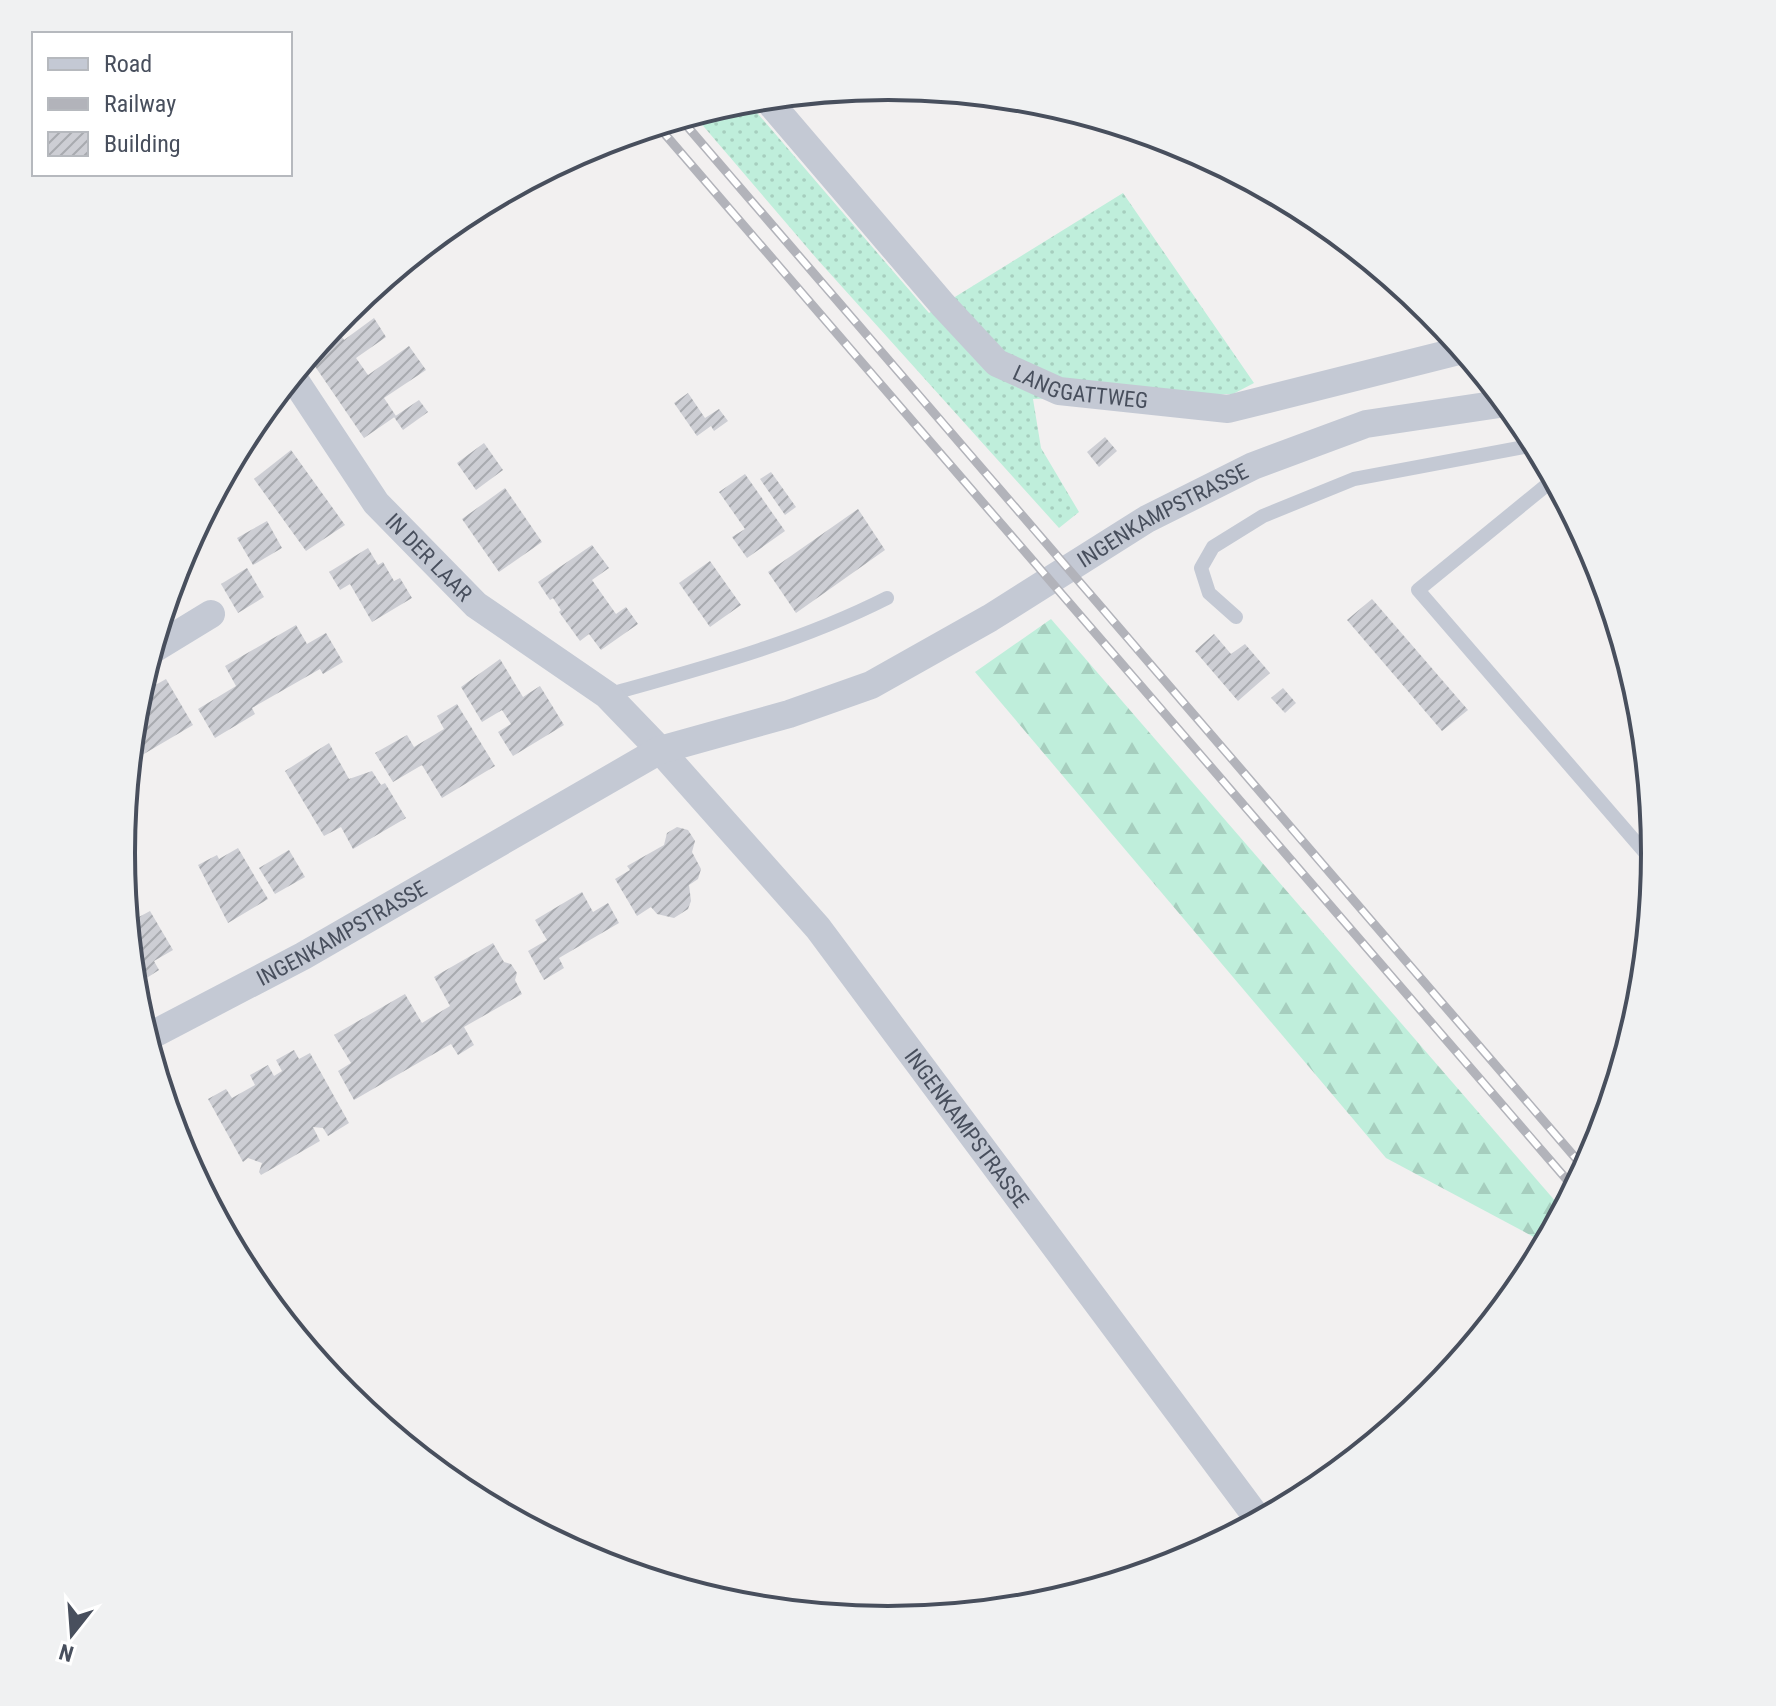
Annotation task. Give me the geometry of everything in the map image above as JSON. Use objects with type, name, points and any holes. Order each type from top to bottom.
[{"type":"street","name":"LANGGATTWEG","points":[[775,108],[943,305],[997,363],[1059,391],[1228,409],[1450,353]]},
{"type":"street","name":"IN DER LAAR","points":[[298,386],[376,503],[476,605],[607,695],[660,750]]},
{"type":"street","name":"INGENKAMPSTRASSE","points":[[157,1032],[303,956],[660,750],[789,714],[871,685],[990,618],[1147,519],[1253,466],[1366,424],[1492,405]]},
{"type":"street","points":[[166,642],[211,614]]},
{"type":"street","name":"INGENKAMPSTRASSE","points":[[660,750],[818,928],[1252,1511]]},
{"type":"lane","points":[[1236,617],[1209,593],[1201,568],[1213,547],[1263,516],[1354,479],[1522,447]]},
{"type":"lane","points":[[1545,486],[1418,590],[1641,848]]},
{"type":"lane","points":[[607,695],[763,651],[840,621],[887,598]]},
{"type":"green space","points":[[756,112],[929,313],[1123,193],[1254,383],[1233,394],[1033,399],[1041,448],[1079,512],[1059,528],[817,259],[701,124]]},
{"type":"green space","points":[[1051,619],[1555,1201],[1535,1238],[1386,1158],[975,672]]},
{"type":"building","points":[[374,318],[386,337],[356,358],[368,375],[409,346],[426,370],[384,398],[396,416],[364,438],[315,366],[342,336],[344,340]]},
{"type":"building","points":[[688,393],[705,418],[719,409],[728,421],[714,431],[711,426],[697,436],[674,403]]},
{"type":"building","points":[[419,400],[428,412],[403,430],[394,417]]},
{"type":"building","points":[[1105,437],[1117,451],[1099,467],[1087,452]]},
{"type":"building","points":[[484,443],[503,470],[476,490],[457,463]]},
{"type":"building","points":[[291,450],[345,525],[306,551],[254,479]]},
{"type":"building","points":[[771,472],[796,507],[785,515],[760,479]]},
{"type":"building","points":[[745,474],[785,531],[747,558],[732,537],[745,529],[719,492]]},
{"type":"building","points":[[505,488],[542,542],[499,572],[462,519]]},
{"type":"building","points":[[858,509],[885,550],[796,613],[768,572]]},
{"type":"building","points":[[267,521],[282,548],[253,565],[237,538]]},
{"type":"building","points":[[592,545],[609,568],[592,580],[616,614],[626,607],[638,624],[601,650],[589,634],[580,641],[553,598],[550,600],[538,582]]},
{"type":"building","points":[[368,548],[378,565],[383,562],[394,581],[400,578],[412,598],[372,622],[350,584],[340,590],[329,572]]},
{"type":"building","points":[[710,561],[741,605],[710,627],[679,583]]},
{"type":"building","points":[[247,568],[264,597],[238,613],[221,584]]},
{"type":"building","points":[[1372,599],[1468,710],[1442,731],[1347,620]]},
{"type":"building","points":[[296,625],[307,644],[326,633],[343,662],[323,674],[320,669],[252,708],[255,714],[215,738],[198,709],[236,686],[225,666]]},
{"type":"building","points":[[1214,634],[1231,654],[1245,644],[1270,673],[1238,701],[1195,651]]},
{"type":"building","points":[[500,659],[523,697],[540,686],[564,725],[513,756],[498,732],[511,724],[502,710],[482,722],[461,687]]},
{"type":"building","points":[[166,679],[193,725],[141,756],[149,706],[154,686]]},
{"type":"building","points":[[1283,688],[1296,703],[1285,713],[1271,698]]},
{"type":"building","points":[[457,704],[495,766],[442,798],[422,765],[393,782],[375,753],[407,735],[414,747],[444,729],[437,716]]},
{"type":"building","points":[[329,743],[349,779],[372,771],[381,785],[385,783],[406,818],[353,849],[341,827],[324,836],[285,771]]},
{"type":"building","points":[[677,827],[688,830],[695,841],[692,852],[701,869],[698,879],[689,885],[691,901],[688,909],[674,918],[657,914],[651,907],[637,916],[615,879],[630,870],[627,866],[664,845],[667,833]]},
{"type":"building","points":[[238,848],[268,899],[228,923],[198,865],[217,855],[219,859]]},
{"type":"building","points":[[289,850],[305,877],[275,894],[259,868]]},
{"type":"building","points":[[582,892],[593,912],[608,903],[619,923],[559,958],[564,968],[544,980],[528,951],[547,940],[535,920]]},
{"type":"building","points":[[150,911],[173,950],[154,961],[159,970],[146,979],[141,951],[138,917]]},
{"type":"building","points":[[493,943],[504,962],[511,964],[517,973],[515,980],[522,994],[464,1027],[474,1045],[458,1055],[451,1044],[354,1100],[338,1071],[351,1063],[334,1035],[405,994],[422,1023],[450,1006],[434,977]]},
{"type":"building","points":[[294,1050],[299,1059],[310,1053],[349,1123],[328,1136],[323,1128],[313,1127],[320,1141],[261,1175],[262,1163],[248,1158],[243,1162],[208,1099],[226,1089],[232,1098],[255,1085],[250,1075],[268,1065],[274,1076],[282,1071],[276,1060]]},
{"type":"railway","points":[[688,127],[1576,1158]]},
{"type":"railway","points":[[665,134],[1566,1179]]}]
